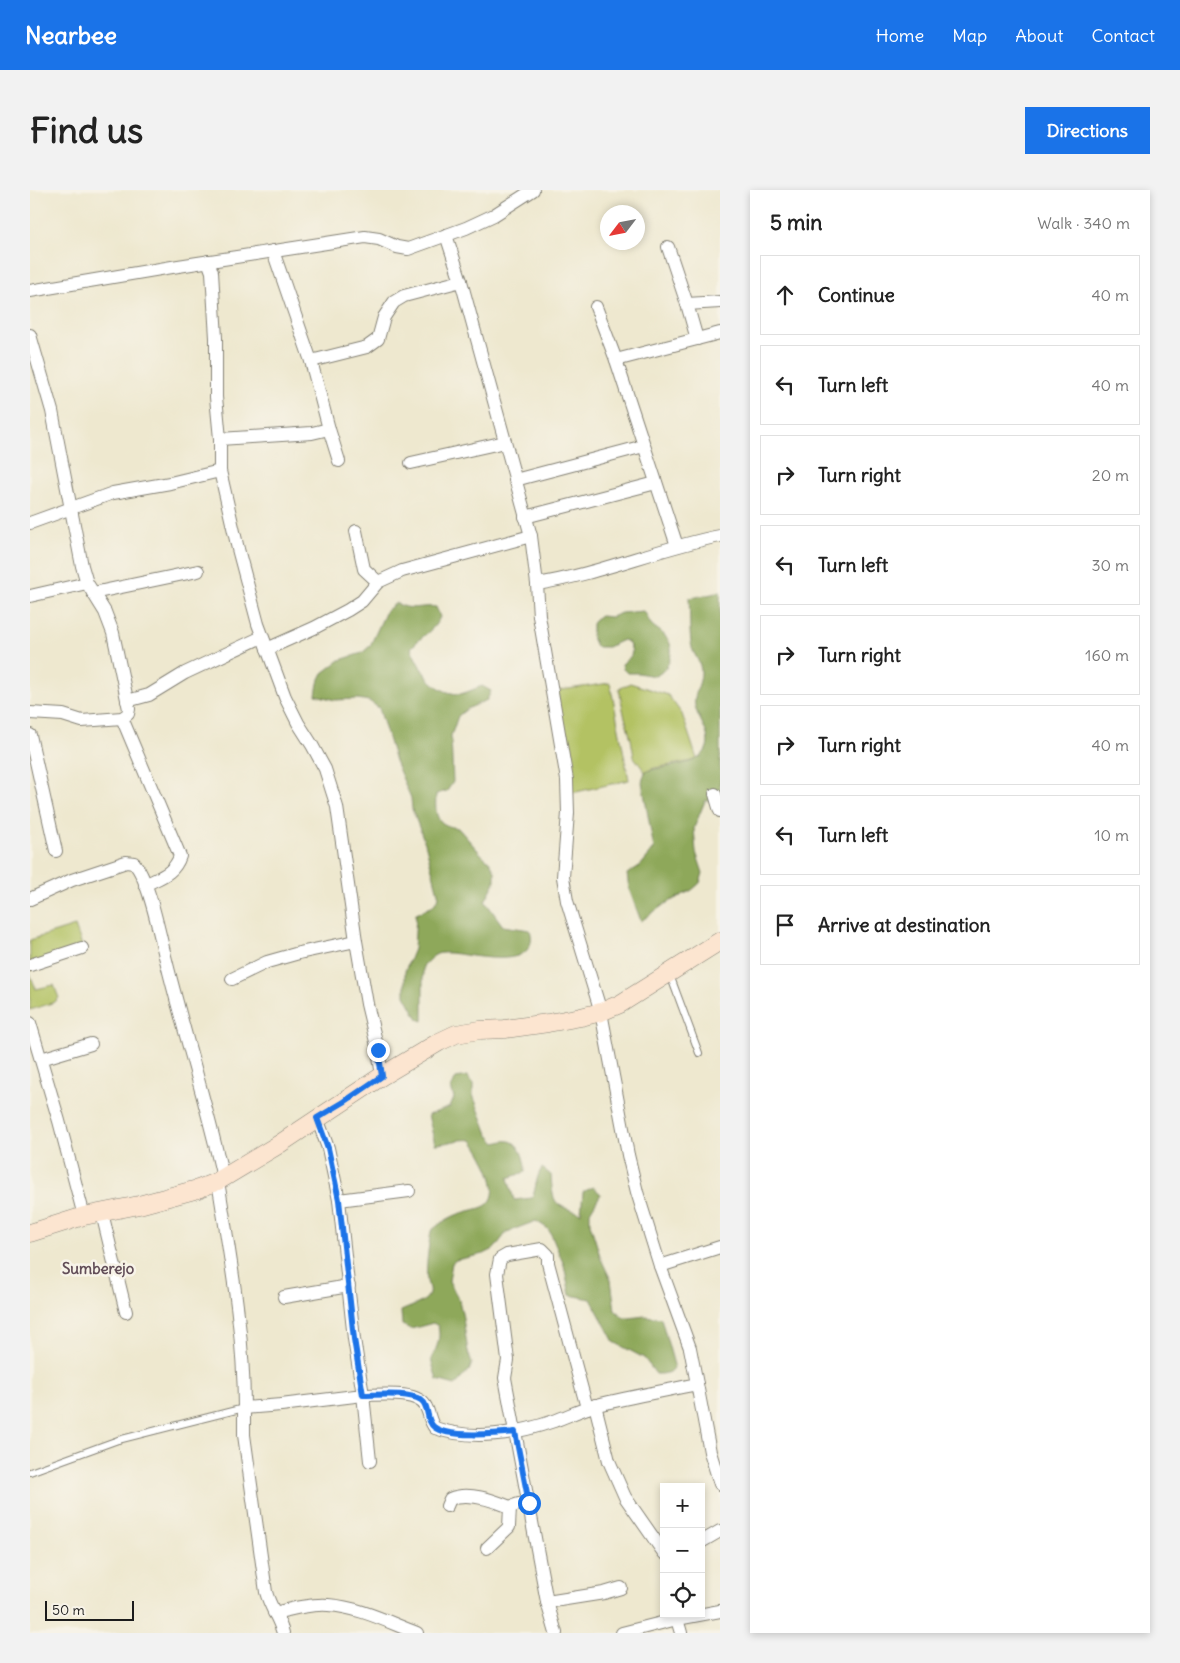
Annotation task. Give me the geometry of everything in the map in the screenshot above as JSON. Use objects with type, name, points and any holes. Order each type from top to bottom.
[{"type":"street","points":[[30,291],[365,237],[379,239],[397,247],[408,249],[466,228],[494,215],[532,190]]},
{"type":"street","points":[[446,235],[461,281],[531,536],[539,616],[566,780],[568,813],[563,877],[566,901],[601,1012],[637,1192],[660,1266],[690,1348],[710,1452],[720,1484]]},
{"type":"street","points":[[668,247],[698,339]]},
{"type":"street","points":[[273,251],[311,361],[339,461]]},
{"type":"street","points":[[208,261],[212,272],[216,338],[216,396],[220,439],[220,471],[238,549],[265,643],[285,697],[325,769],[337,807],[356,941],[382,1076]]},
{"type":"street","points":[[311,361],[368,347],[378,339],[384,317],[394,302],[404,296],[461,281]]},
{"type":"street","points":[[687,304],[720,302]]},
{"type":"street","points":[[596,307],[616,360],[677,546]]},
{"type":"street","points":[[616,360],[720,333]]},
{"type":"street","points":[[30,336],[52,411],[71,508],[90,588],[105,612],[113,632],[129,709],[128,714],[122,718],[82,721],[64,715],[30,713]]},
{"type":"street","points":[[220,439],[312,433],[329,428]]},
{"type":"street","points":[[411,463],[505,442]]},
{"type":"street","points":[[515,480],[644,446]]},
{"type":"street","points":[[30,523],[113,493],[170,483],[220,471]]},
{"type":"street","points":[[526,517],[656,483]]},
{"type":"street","points":[[356,531],[364,569],[378,582]]},
{"type":"street","points":[[127,701],[149,695],[185,673],[265,643],[314,628],[348,610],[362,600],[378,582],[402,571],[531,536]]},
{"type":"street","points":[[537,584],[611,567],[677,546],[720,536]]},
{"type":"street","points":[[30,596],[198,571]]},
{"type":"street","points":[[122,718],[180,856],[176,866],[168,873],[145,884]]},
{"type":"street","points":[[30,735],[56,851]]},
{"type":"street","points":[[715,794],[720,811]]},
{"type":"street","points":[[30,899],[72,880],[126,862],[134,863],[145,884],[198,1075],[220,1180],[237,1295],[244,1369],[244,1435],[266,1592],[268,1602],[279,1620],[283,1633]]},
{"type":"street","points":[[232,979],[267,962],[356,941]]},
{"type":"street","points":[[30,1233],[84,1216],[198,1189],[220,1180],[278,1145],[382,1076],[439,1042],[456,1034],[548,1023],[601,1012],[620,1004],[720,941]]},
{"type":"street","points":[[30,965],[82,948]]},
{"type":"street","points":[[30,1023],[84,1216]]},
{"type":"street","points":[[41,1059],[91,1044]]},
{"type":"street","points":[[317,1118],[328,1148],[339,1200],[370,1461]]},
{"type":"street","points":[[339,1200],[409,1191]]},
{"type":"street","points":[[102,1213],[126,1312]]},
{"type":"street","points":[[660,1266],[720,1247]]},
{"type":"street","points":[[556,1633],[547,1602],[505,1378],[508,1360],[497,1274],[500,1259],[507,1255],[542,1250],[548,1256],[548,1263],[609,1461],[625,1496],[660,1547]]},
{"type":"street","points":[[284,1297],[349,1286]]},
{"type":"street","points":[[244,1408],[363,1395],[406,1395],[421,1400],[435,1428],[443,1431],[486,1435],[515,1432],[553,1422],[591,1407],[697,1384]]},
{"type":"street","points":[[447,1506],[450,1499],[459,1495],[497,1502],[510,1507],[529,1503]]},
{"type":"street","points":[[487,1548],[509,1527],[510,1507]]},
{"type":"street","points":[[705,1540],[720,1531]]},
{"type":"street","points":[[547,1602],[604,1593],[621,1588]]},
{"type":"street","points":[[274,1613],[296,1608],[327,1605],[348,1608],[368,1614],[417,1633]]},
{"type":"street","points":[[622,1633],[677,1619],[720,1611]]},
{"type":"street","points":[[677,1619],[680,1633]]},
{"type":"lane","points":[[670,973],[698,1053]]},
{"type":"lane","points":[[30,1472],[118,1440],[244,1408]]},
{"type":"green space","points":[[720,591],[720,799],[705,801],[694,828],[696,852],[703,873],[700,883],[692,890],[665,904],[641,921],[629,889],[627,874],[641,865],[654,849],[642,782],[645,772],[684,764],[697,759],[706,750],[708,738],[695,705],[695,696],[701,673],[691,643],[689,598]]},
{"type":"green space","points":[[396,603],[411,608],[436,607],[440,617],[437,622],[411,648],[423,672],[435,685],[450,693],[459,694],[482,686],[491,691],[487,700],[467,709],[458,716],[451,736],[453,782],[447,791],[436,794],[436,813],[445,824],[458,828],[490,862],[495,871],[495,882],[485,901],[503,926],[530,930],[531,938],[526,951],[517,956],[491,958],[451,953],[436,954],[423,966],[423,1021],[418,1019],[405,995],[405,971],[414,949],[416,914],[433,906],[439,897],[425,843],[412,809],[411,798],[395,761],[379,708],[369,701],[358,699],[335,700],[316,695],[318,683],[323,673],[340,660],[362,653],[370,646],[386,611]]},
{"type":"green space","points":[[643,611],[651,624],[663,633],[671,647],[668,665],[655,676],[627,673],[623,669],[622,664],[631,656],[632,651],[628,642],[623,640],[608,647],[596,647],[592,637],[592,624],[600,616],[611,617],[621,613]]},
{"type":"green space","points":[[610,683],[629,780],[572,793],[554,691]]},
{"type":"green space","points":[[630,683],[668,695],[682,714],[697,759],[654,768],[645,772],[634,757],[619,689]]},
{"type":"green space","points":[[75,926],[84,951],[30,971],[30,940]]},
{"type":"green space","points":[[30,974],[36,989],[54,985],[59,998],[55,1002],[30,1010]]},
{"type":"green space","points":[[467,1076],[473,1084],[473,1095],[488,1134],[496,1143],[513,1142],[522,1153],[525,1172],[508,1178],[514,1200],[532,1198],[542,1168],[551,1175],[556,1202],[565,1208],[581,1213],[583,1192],[593,1187],[601,1194],[590,1212],[590,1223],[601,1259],[611,1280],[615,1310],[624,1318],[645,1316],[661,1318],[674,1365],[669,1372],[656,1374],[644,1358],[614,1342],[591,1299],[570,1295],[564,1265],[550,1232],[536,1221],[507,1232],[494,1249],[484,1254],[456,1260],[452,1263],[449,1281],[459,1300],[468,1352],[472,1363],[469,1371],[455,1385],[437,1380],[431,1359],[438,1343],[438,1326],[433,1323],[411,1329],[402,1325],[401,1311],[416,1305],[427,1298],[429,1294],[426,1270],[431,1231],[454,1216],[485,1206],[492,1197],[494,1190],[489,1171],[481,1153],[472,1140],[435,1144],[428,1115],[450,1107],[454,1098],[451,1088],[456,1078]]},
{"type":"district","name":"Sumberejo","points":[[98,1269]]},
{"type":"route","points":[[378,1050],[382,1076],[317,1118],[328,1148],[339,1200],[354,1339],[363,1395],[406,1395],[421,1400],[426,1407],[432,1425],[443,1431],[486,1435],[515,1432],[529,1503]]}]
